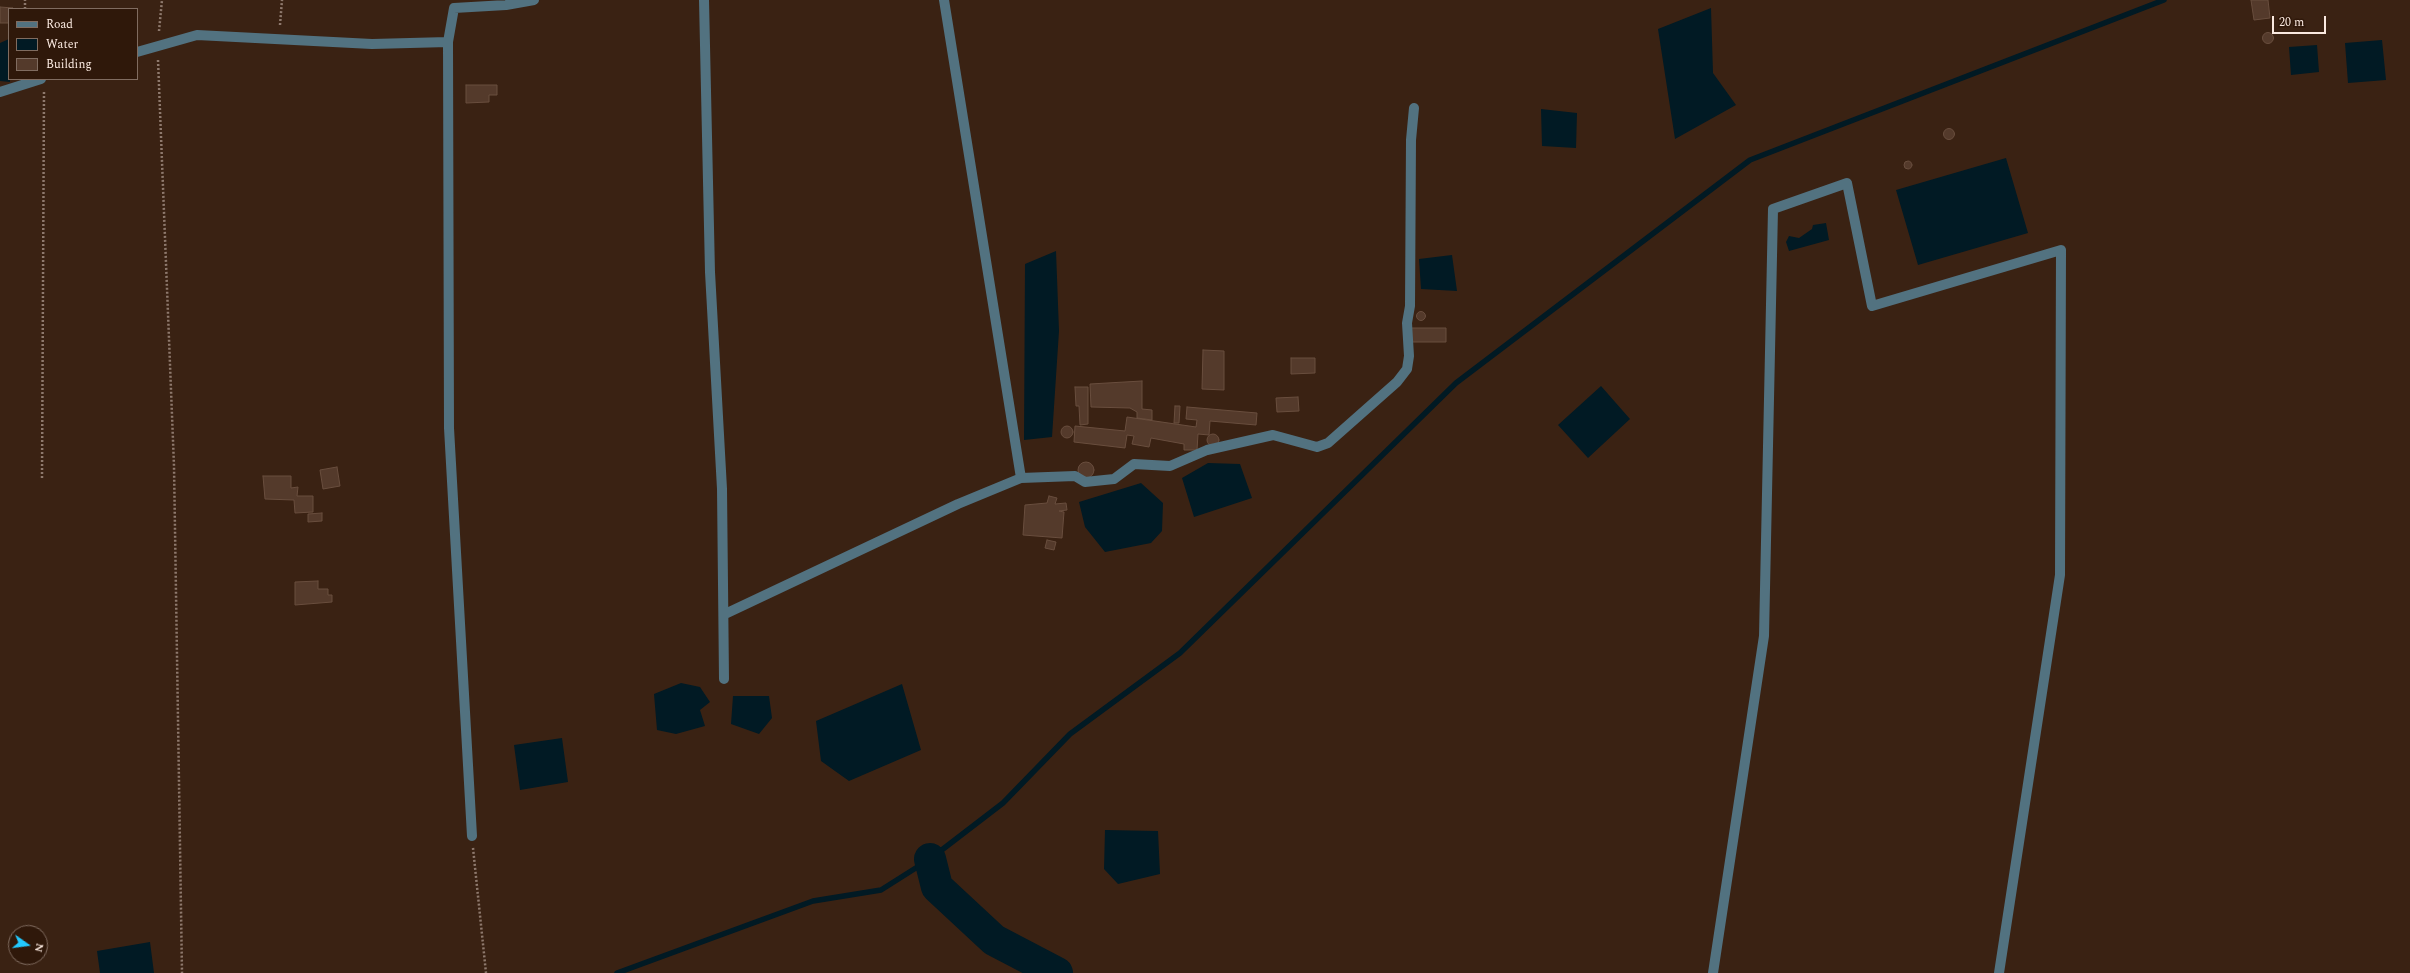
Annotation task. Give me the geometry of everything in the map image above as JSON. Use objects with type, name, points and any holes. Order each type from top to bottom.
[{"type":"street","points":[[472,836],[449,428],[448,42],[454,8],[506,5],[534,0]]},
{"type":"street","points":[[704,0],[710,272],[722,489],[725,614],[724,679]]},
{"type":"street","points":[[944,0],[1021,478]]},
{"type":"street","points":[[138,52],[197,35],[372,44],[448,42]]},
{"type":"street","points":[[0,92],[43,83]]},
{"type":"street","points":[[725,614],[958,504],[1021,478],[1075,476],[1085,482],[1114,479],[1134,464],[1170,466],[1207,450],[1273,435],[1317,447],[1328,443],[1397,382],[1407,369],[1409,356],[1407,343],[1410,306],[1411,140],[1414,108]]},
{"type":"street","points":[[1713,973],[1764,636],[1773,209],[1847,183],[1872,306],[2061,250],[2060,575],[1999,973]]},
{"type":"path","points":[[162,0],[157,47],[174,466],[182,973]]},
{"type":"path","points":[[279,39],[282,0]]},
{"type":"path","points":[[42,478],[43,83]]},
{"type":"path","points":[[472,836],[486,973]]},
{"type":"water","points":[[1711,8],[1713,73],[1736,105],[1675,139],[1658,29]]},
{"type":"water","points":[[8,39],[8,80],[10,80],[10,82],[0,81],[0,43]]},
{"type":"water","points":[[2382,40],[2386,80],[2348,83],[2345,43]]},
{"type":"water","points":[[2317,45],[2319,72],[2291,75],[2289,47]]},
{"type":"water","points":[[1541,109],[1577,113],[1576,148],[1542,146]]},
{"type":"water","points":[[2006,158],[2028,233],[1918,265],[1896,190]]},
{"type":"water","points":[[1826,223],[1829,240],[1789,251],[1786,242],[1789,236],[1799,238],[1812,229],[1813,225]]},
{"type":"water","points":[[1056,251],[1059,331],[1052,437],[1024,440],[1025,264]]},
{"type":"water","points":[[1452,255],[1457,291],[1421,289],[1419,259]]},
{"type":"water","points":[[1601,386],[1630,419],[1588,458],[1558,425]]},
{"type":"water","points":[[1208,463],[1240,464],[1252,498],[1194,517],[1182,478]]},
{"type":"water","points":[[1141,483],[1163,503],[1162,531],[1151,543],[1105,552],[1085,527],[1079,502]]},
{"type":"water","points":[[681,683],[700,687],[710,702],[700,710],[705,726],[676,734],[657,730],[654,694]]},
{"type":"water","points":[[902,684],[921,750],[849,781],[821,761],[816,721]]},
{"type":"water","points":[[733,696],[769,696],[772,718],[759,734],[731,724]]},
{"type":"water","points":[[562,738],[568,782],[520,790],[514,745]]},
{"type":"water","points":[[1105,830],[1158,831],[1160,874],[1118,884],[1104,869]]},
{"type":"water","points":[[150,942],[154,973],[100,973],[97,951]]},
{"type":"building","points":[[2251,0],[2268,0],[2270,18],[2254,20]]},
{"type":"building","points":[[0,7],[13,8],[8,8],[8,23],[0,23]]},
{"type":"building","points":[[2268,32],[2272,34],[2274,38],[2272,42],[2268,44],[2264,42],[2262,38],[2264,34]]},
{"type":"building","points":[[466,85],[497,85],[497,95],[489,95],[489,102],[466,103]]},
{"type":"building","points":[[1947,129],[1951,129],[1953,130],[1953,138],[1947,139],[1944,136],[1944,132]]},
{"type":"building","points":[[1906,161],[1910,161],[1912,165],[1910,169],[1906,169],[1904,167],[1904,163]]},
{"type":"building","points":[[1419,312],[1423,312],[1425,316],[1423,320],[1419,320],[1417,318],[1417,314]]},
{"type":"building","points":[[1409,328],[1446,328],[1446,342],[1409,342]]},
{"type":"building","points":[[1203,350],[1224,351],[1224,390],[1202,389]]},
{"type":"building","points":[[1291,358],[1315,358],[1315,373],[1291,374]]},
{"type":"building","points":[[1142,381],[1142,409],[1152,410],[1152,420],[1137,418],[1137,412],[1130,408],[1091,407],[1090,384]]},
{"type":"building","points":[[1075,387],[1088,387],[1088,424],[1080,425],[1079,406],[1076,406]]},
{"type":"building","points":[[1298,397],[1299,411],[1277,412],[1276,398]]},
{"type":"building","points":[[1175,406],[1180,406],[1179,423],[1174,423]]},
{"type":"building","points":[[1187,407],[1257,413],[1256,425],[1210,421],[1209,435],[1198,434],[1197,450],[1184,450],[1184,444],[1151,438],[1149,447],[1132,444],[1134,436],[1127,435],[1125,448],[1074,442],[1075,426],[1125,431],[1127,417],[1196,427],[1197,420],[1186,419]]},
{"type":"building","points":[[1067,426],[1071,428],[1073,432],[1071,436],[1067,438],[1063,436],[1061,432],[1063,428]]},
{"type":"building","points":[[1211,434],[1215,434],[1219,440],[1215,446],[1211,446],[1207,442],[1207,438]]},
{"type":"building","points":[[1083,462],[1089,462],[1094,467],[1092,476],[1089,478],[1083,478],[1078,473],[1078,467]]},
{"type":"building","points":[[337,467],[340,486],[323,489],[320,470]]},
{"type":"building","points":[[263,476],[291,476],[291,488],[298,487],[297,496],[313,496],[313,512],[295,513],[294,500],[265,499]]},
{"type":"building","points":[[1049,496],[1057,498],[1055,504],[1066,503],[1067,510],[1059,511],[1064,512],[1062,538],[1023,535],[1025,505],[1047,503]]},
{"type":"building","points":[[322,513],[322,521],[308,522],[308,514]]},
{"type":"building","points":[[1047,540],[1056,542],[1054,550],[1045,548]]},
{"type":"building","points":[[318,581],[318,589],[328,589],[328,595],[332,595],[332,602],[295,605],[295,582]]},
{"type":"waterway","points":[[617,973],[813,901],[881,890],[930,859],[1003,803],[1070,734],[1180,653],[1456,383],[1750,160],[2164,0]]},
{"type":"waterway","points":[[930,859],[937,887],[994,940],[1057,973]]}]
